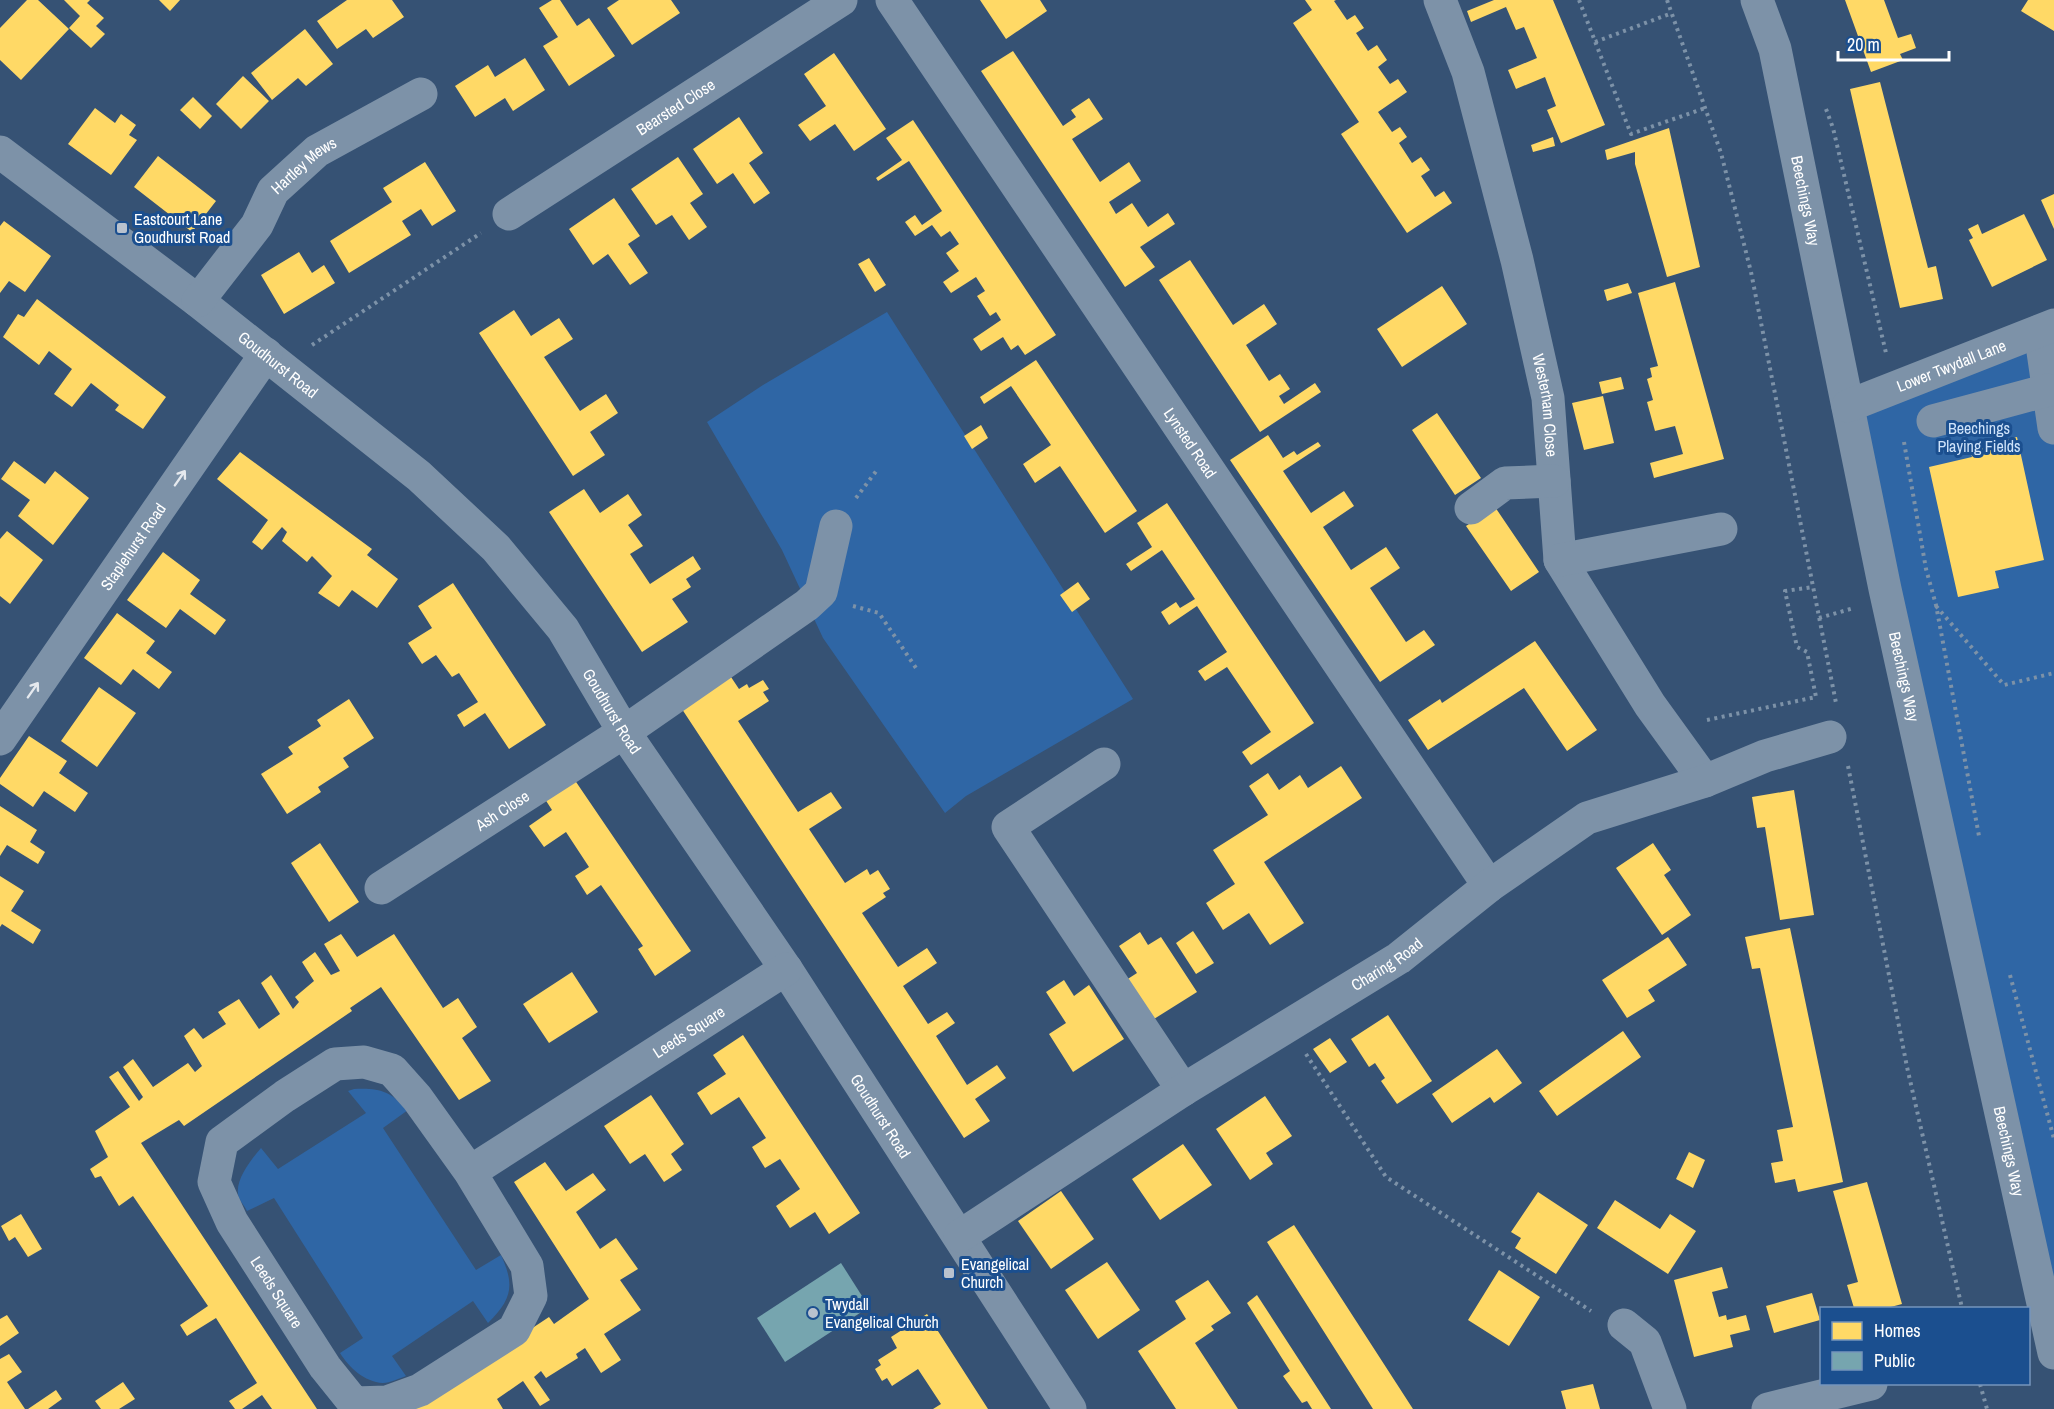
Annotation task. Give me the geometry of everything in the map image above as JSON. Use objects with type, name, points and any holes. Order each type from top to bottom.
[{"type":"street","name":"Bearsted Close","points":[[509,214],[841,0]]},
{"type":"street","name":"Lynsted Road","points":[[892,0],[1489,886]]},
{"type":"street","name":"Westerham Close","points":[[1440,0],[1468,72],[1517,260],[1548,398],[1560,560],[1650,705],[1705,781]]},
{"type":"street","name":"Beechings Way","points":[[1756,0],[1775,49],[2044,1347]]},
{"type":"street","name":"Hartley Mews","points":[[198,301],[257,225],[273,191],[317,151],[421,94]]},
{"type":"street","name":"Goudhurst Road","points":[[0,152],[198,301],[419,476],[495,548],[563,629],[624,732],[786,969],[960,1236],[1066,1407]]},
{"type":"street","points":[[2047,328],[2048,390],[2054,428]]},
{"type":"street","name":"Lower Twydall Lane","points":[[1848,406],[2047,328]]},
{"type":"street","name":"Staplehurst Road","points":[[0,739],[278,364]]},
{"type":"street","points":[[1933,421],[2048,390]]},
{"type":"street","points":[[1470,508],[1505,483],[1554,481]]},
{"type":"street","points":[[821,592],[836,526]]},
{"type":"street","points":[[1560,560],[1721,529]]},
{"type":"street","name":"Ash Close","points":[[381,888],[624,732],[807,605],[821,592]]},
{"type":"street","name":"Charing Road","points":[[960,1236],[1182,1090],[1399,958],[1489,886],[1587,818],[1705,781],[1765,756],[1838,735]]},
{"type":"street","points":[[1104,764],[1008,827],[1182,1090]]},
{"type":"street","name":"Leeds Square","points":[[471,1172],[786,969]]},
{"type":"street","name":"Leeds Square","points":[[364,1062],[392,1070],[417,1098],[471,1172],[527,1266],[531,1296],[514,1330],[420,1390],[387,1402],[354,1402],[325,1367],[232,1222],[214,1182],[222,1142],[285,1096],[335,1064],[364,1062]]},
{"type":"street","points":[[1612,1321],[1645,1342],[1670,1409]]},
{"type":"street","points":[[1768,1409],[1863,1385]]},
{"type":"path","points":[[1579,0],[1631,134],[1705,108]]},
{"type":"path","points":[[1667,0],[1721,153],[1751,272],[1819,618],[1838,735],[1907,1067],[1962,1307]]},
{"type":"path","points":[[1595,42],[1672,13]]},
{"type":"path","points":[[1826,107],[1833,128],[1894,389],[1926,569],[1936,605],[1979,838]]},
{"type":"path","points":[[278,364],[302,352],[509,214]]},
{"type":"path","points":[[1707,720],[1816,696],[1807,652],[1797,647],[1785,591],[1813,587]]},
{"type":"path","points":[[821,592],[847,604],[879,613],[916,668]]},
{"type":"path","points":[[1936,605],[2004,685],[2054,673]]},
{"type":"path","points":[[1819,618],[1858,607]]},
{"type":"path","points":[[2007,966],[2054,1139]]},
{"type":"path","points":[[1287,1025],[1386,1177],[1612,1321]]},
{"type":"path","points":[[1981,1385],[1987,1409]]},
{"type":"green space","points":[[887,312],[1133,699],[966,796],[945,813],[823,638],[782,550],[707,422],[763,385]]},
{"type":"green space","name":"Beechings Playing Fields","points":[[2054,325],[2054,1353],[1848,406]]},
{"type":"green space","points":[[354,1089],[384,1092],[408,1110],[383,1128],[476,1270],[501,1255],[509,1284],[509,1292],[502,1307],[488,1323],[473,1301],[392,1356],[406,1376],[386,1383],[363,1377],[340,1353],[363,1338],[274,1198],[247,1211],[238,1192],[238,1185],[244,1171],[261,1148],[278,1169],[366,1113],[348,1091]]},
{"type":"building: Homes","points":[[27,0],[38,0],[69,29],[21,80],[0,60],[0,28]]},
{"type":"building: Homes","points":[[64,0],[90,0],[87,3],[104,18],[96,26],[105,34],[91,48],[69,28],[80,16]]},
{"type":"building: Homes","points":[[159,0],[180,0],[170,11]]},
{"type":"building: Homes","points":[[347,0],[392,0],[404,17],[373,38],[366,29],[337,49],[317,21]]},
{"type":"building: Homes","points":[[552,0],[560,0],[577,26],[589,18],[615,56],[569,86],[543,46],[558,37],[539,8]]},
{"type":"building: Homes","points":[[619,0],[671,0],[680,13],[632,45],[607,8]]},
{"type":"building: Homes","points":[[980,0],[1040,0],[1047,11],[1006,39]]},
{"type":"building: Homes","points":[[1305,0],[1336,0],[1334,1],[1347,20],[1355,15],[1364,28],[1356,33],[1368,51],[1377,45],[1387,60],[1378,67],[1390,84],[1398,79],[1407,92],[1378,112],[1392,132],[1400,127],[1407,137],[1399,143],[1412,163],[1421,157],[1430,170],[1421,176],[1435,197],[1444,191],[1452,203],[1407,233],[1341,134],[1359,122],[1293,23],[1312,10]]},
{"type":"building: Homes","points":[[1494,0],[1553,0],[1605,125],[1561,143],[1547,110],[1556,106],[1545,77],[1516,89],[1508,70],[1537,58],[1524,27],[1516,30],[1506,7],[1471,22],[1467,11]]},
{"type":"building: Homes","points":[[1845,0],[1884,0],[1898,38],[1911,34],[1916,48],[1900,54],[1903,60],[1871,72]]},
{"type":"building: Homes","points":[[2028,0],[2054,0],[2054,31],[2021,11]]},
{"type":"building: Homes","points":[[305,29],[333,64],[306,86],[298,78],[272,100],[251,73]]},
{"type":"building: Homes","points":[[1013,51],[1063,126],[1076,117],[1071,110],[1089,98],[1103,119],[1072,139],[1100,182],[1129,162],[1141,181],[1109,202],[1116,214],[1132,203],[1148,227],[1168,213],[1175,224],[1140,247],[1155,267],[1125,287],[981,71]]},
{"type":"building: Homes","points":[[834,53],[886,129],[854,151],[835,124],[810,141],[798,125],[826,106],[804,74]]},
{"type":"building: Homes","points":[[525,58],[545,90],[513,111],[505,98],[475,117],[455,86],[488,65],[495,77]]},
{"type":"building: Homes","points":[[243,76],[269,101],[241,129],[216,104]]},
{"type":"building: Homes","points":[[1880,82],[1928,268],[1936,266],[1943,299],[1900,308],[1850,89]]},
{"type":"building: Homes","points":[[193,97],[212,116],[200,129],[180,110]]},
{"type":"building: Homes","points":[[95,108],[115,123],[121,114],[136,125],[129,135],[137,140],[111,175],[68,144]]},
{"type":"building: Homes","points":[[739,117],[763,153],[749,163],[770,193],[754,204],[733,173],[717,184],[693,149]]},
{"type":"building: Homes","points":[[913,120],[1056,335],[1025,355],[1018,345],[1011,350],[1003,337],[981,351],[973,339],[1001,320],[996,312],[990,316],[977,296],[985,291],[976,277],[951,293],[943,282],[959,271],[946,253],[959,244],[950,231],[941,237],[932,225],[915,236],[905,222],[915,215],[922,225],[942,211],[909,161],[878,181],[876,178],[902,160],[886,138]]},
{"type":"building: Homes","points":[[1669,128],[1700,267],[1667,277],[1635,164],[1635,152],[1607,160],[1605,150]]},
{"type":"building: Homes","points":[[1553,137],[1555,146],[1533,152],[1531,145]]},
{"type":"building: Homes","points":[[158,156],[216,201],[192,232],[134,187]]},
{"type":"building: Homes","points":[[678,157],[703,194],[690,203],[707,227],[689,240],[672,215],[656,225],[631,189]]},
{"type":"building: Homes","points":[[425,162],[456,211],[432,226],[421,209],[402,221],[411,235],[349,273],[330,241],[392,202],[383,188]]},
{"type":"building: Homes","points":[[2054,194],[2054,229],[2041,200]]},
{"type":"building: Homes","points":[[614,198],[640,236],[628,244],[648,273],[630,285],[608,254],[593,265],[569,229]]},
{"type":"building: Homes","points":[[2024,214],[2047,260],[1992,287],[1969,240],[1973,238],[1968,229],[1978,224],[1982,234]]},
{"type":"building: Homes","points":[[4,221],[51,256],[25,292],[9,281],[0,293],[0,226]]},
{"type":"building: Homes","points":[[299,252],[312,273],[324,265],[335,283],[284,314],[261,275]]},
{"type":"building: Homes","points":[[869,258],[886,285],[875,292],[858,264]]},
{"type":"building: Homes","points":[[1190,260],[1233,325],[1264,304],[1277,324],[1246,345],[1269,381],[1280,374],[1290,389],[1279,396],[1284,404],[1315,383],[1321,392],[1260,432],[1159,280]]},
{"type":"building: Homes","points":[[1675,282],[1724,459],[1654,478],[1650,463],[1683,454],[1675,426],[1655,431],[1647,402],[1653,400],[1647,379],[1652,377],[1650,368],[1658,366],[1638,293]]},
{"type":"building: Homes","points":[[1628,283],[1632,293],[1607,301],[1604,290]]},
{"type":"building: Homes","points":[[1442,286],[1467,324],[1402,367],[1377,329]]},
{"type":"building: Homes","points":[[37,299],[166,397],[143,429],[115,410],[119,405],[91,383],[72,407],[54,394],[72,369],[49,351],[39,365],[3,337],[18,314],[24,317]]},
{"type":"building: Homes","points":[[514,310],[531,336],[559,318],[573,339],[544,357],[580,411],[606,394],[618,413],[590,432],[605,455],[573,476],[479,333]]},
{"type":"building: Homes","points":[[1036,360],[1137,511],[1105,533],[1060,466],[1035,483],[1023,464],[1051,445],[1011,386],[984,404],[980,397]]},
{"type":"building: Homes","points":[[1621,377],[1624,389],[1602,394],[1599,382]]},
{"type":"building: Homes","points":[[1603,396],[1614,443],[1584,450],[1572,403]]},
{"type":"building: Homes","points":[[1437,413],[1481,478],[1455,495],[1412,430]]},
{"type":"building: Homes","points":[[981,425],[988,438],[972,449],[964,436]]},
{"type":"building: Homes","points":[[1268,435],[1283,458],[1294,451],[1297,455],[1318,442],[1321,446],[1283,471],[1311,513],[1344,491],[1354,506],[1323,527],[1351,570],[1386,547],[1400,568],[1370,588],[1406,642],[1424,630],[1435,645],[1380,682],[1230,460]]},
{"type":"building: Homes","points":[[2017,437],[2044,560],[1995,571],[1999,588],[1958,597],[1929,467],[1972,457],[1970,448]]},
{"type":"building: Homes","points":[[240,452],[372,549],[367,555],[398,579],[377,608],[352,590],[339,607],[318,593],[332,576],[312,556],[307,562],[282,541],[287,532],[282,527],[262,550],[252,542],[268,520],[217,479]]},
{"type":"building: Homes","points":[[14,461],[45,484],[55,471],[89,498],[53,545],[18,516],[30,500],[1,479]]},
{"type":"building: Homes","points":[[584,489],[600,513],[628,494],[642,515],[628,525],[643,546],[630,554],[650,584],[693,556],[701,569],[686,579],[691,587],[672,599],[688,622],[642,652],[549,512]]},
{"type":"building: Homes","points":[[1167,503],[1314,723],[1251,765],[1242,752],[1271,732],[1227,667],[1205,681],[1198,671],[1227,652],[1197,606],[1169,625],[1161,612],[1176,602],[1180,608],[1195,599],[1162,550],[1131,571],[1126,564],[1152,547],[1137,523]]},
{"type":"building: Homes","points":[[1495,507],[1539,572],[1511,591],[1466,526]]},
{"type":"building: Homes","points":[[7,531],[43,560],[10,604],[0,596],[0,539]]},
{"type":"building: Homes","points":[[163,552],[200,580],[190,594],[226,620],[215,635],[180,609],[166,628],[127,600]]},
{"type":"building: Homes","points":[[1078,582],[1090,599],[1072,612],[1060,595]]},
{"type":"building: Homes","points":[[453,583],[546,725],[509,749],[485,713],[464,727],[457,715],[478,702],[459,673],[452,677],[436,655],[422,664],[408,643],[432,628],[418,606]]},
{"type":"building: Homes","points":[[117,613],[155,641],[146,653],[172,672],[159,689],[133,669],[121,685],[84,658]]},
{"type":"building: Homes","points":[[1535,641],[1597,730],[1567,751],[1524,688],[1428,750],[1408,720],[1440,699],[1442,703]]},
{"type":"building: Homes","points":[[725,668],[739,689],[747,684],[749,688],[763,680],[769,689],[763,692],[769,701],[738,721],[798,812],[831,792],[842,808],[809,829],[845,883],[867,869],[870,875],[878,870],[890,889],[883,893],[886,897],[862,913],[898,967],[927,948],[937,963],[903,986],[928,1024],[947,1012],[955,1023],[936,1036],[967,1085],[997,1065],[1006,1078],[975,1099],[990,1121],[964,1138],[676,700]]},
{"type":"building: Homes","points":[[99,687],[136,713],[97,767],[61,741]]},
{"type":"building: Homes","points":[[349,699],[374,738],[343,758],[349,767],[318,787],[321,792],[287,814],[261,774],[293,754],[288,747],[321,726],[317,720]]},
{"type":"building: Homes","points":[[29,736],[67,761],[59,773],[88,793],[75,812],[44,791],[33,807],[0,784],[0,778]]},
{"type":"building: Homes","points":[[1341,766],[1362,798],[1264,862],[1304,923],[1270,945],[1249,913],[1223,930],[1206,903],[1235,884],[1213,850],[1268,815],[1249,786],[1268,773],[1279,790],[1300,775],[1308,788]]},
{"type":"building: Homes","points":[[572,776],[691,951],[655,976],[638,949],[643,946],[601,885],[587,895],[575,876],[589,867],[566,832],[544,847],[529,826],[552,810],[543,796]]},
{"type":"building: Homes","points":[[1794,790],[1814,915],[1780,920],[1765,827],[1757,828],[1752,797]]},
{"type":"building: Homes","points":[[0,806],[37,830],[30,842],[45,852],[38,864],[7,845],[0,856]]},
{"type":"building: Homes","points":[[320,843],[359,902],[329,922],[291,863]]},
{"type":"building: Homes","points":[[1653,843],[1671,870],[1664,875],[1691,915],[1662,935],[1616,868]]},
{"type":"building: Homes","points":[[0,876],[24,891],[11,911],[41,930],[33,944],[2,924],[0,927]]},
{"type":"building: Homes","points":[[1790,928],[1843,1182],[1798,1192],[1795,1179],[1775,1183],[1771,1163],[1783,1161],[1777,1130],[1793,1127],[1760,968],[1752,969],[1745,937]]},
{"type":"building: Homes","points":[[1193,931],[1214,963],[1196,974],[1176,943]]},
{"type":"building: Homes","points":[[1140,932],[1148,945],[1161,937],[1197,992],[1146,1024],[1120,984],[1137,973],[1119,946]]},
{"type":"building: Homes","points":[[341,934],[357,957],[394,934],[443,1008],[458,998],[477,1027],[462,1038],[491,1081],[459,1100],[381,987],[350,1008],[352,1011],[184,1126],[179,1120],[141,1143],[317,1409],[272,1409],[262,1395],[242,1409],[235,1409],[229,1401],[257,1383],[216,1318],[187,1336],[180,1325],[208,1306],[133,1196],[119,1206],[101,1176],[95,1178],[90,1169],[108,1157],[95,1131],[130,1107],[109,1077],[118,1071],[139,1101],[143,1097],[123,1067],[133,1059],[153,1087],[188,1063],[195,1072],[202,1066],[184,1036],[194,1028],[203,1039],[226,1024],[218,1012],[239,999],[259,1029],[280,1014],[261,983],[271,975],[293,1009],[299,1002],[295,997],[314,981],[302,962],[315,952],[331,975],[340,971],[324,944]]},
{"type":"building: Homes","points":[[1668,937],[1687,965],[1648,990],[1655,1001],[1627,1018],[1602,980]]},
{"type":"building: Homes","points":[[572,972],[598,1012],[549,1043],[523,1004]]},
{"type":"building: Homes","points":[[1064,980],[1074,996],[1089,985],[1124,1039],[1073,1072],[1049,1034],[1066,1023],[1046,992]]},
{"type":"building: Homes","points":[[1388,1015],[1432,1081],[1397,1104],[1381,1081],[1385,1078],[1375,1063],[1369,1067],[1351,1039]]},
{"type":"building: Homes","points":[[1623,1031],[1641,1057],[1557,1116],[1539,1091]]},
{"type":"building: Homes","points":[[743,1035],[860,1213],[829,1234],[815,1212],[790,1228],[776,1206],[800,1189],[780,1159],[765,1168],[752,1147],[766,1138],[739,1097],[711,1115],[697,1093],[726,1074],[713,1055]]},
{"type":"building: Homes","points":[[1330,1038],[1347,1062],[1330,1073],[1313,1049]]},
{"type":"building: Homes","points":[[1497,1049],[1522,1083],[1494,1103],[1490,1097],[1452,1123],[1432,1094]]},
{"type":"building: Homes","points":[[651,1095],[684,1144],[671,1154],[682,1170],[664,1182],[645,1154],[630,1164],[604,1126]]},
{"type":"building: Homes","points":[[1265,1096],[1292,1136],[1266,1153],[1273,1164],[1250,1180],[1216,1129]]},
{"type":"building: Homes","points":[[1183,1144],[1212,1185],[1160,1220],[1132,1179]]},
{"type":"building: Homes","points":[[1689,1152],[1705,1160],[1693,1188],[1676,1179]]},
{"type":"building: Homes","points":[[545,1162],[566,1191],[593,1173],[606,1190],[576,1212],[600,1249],[616,1238],[638,1269],[620,1280],[641,1310],[604,1334],[621,1360],[601,1373],[585,1348],[576,1354],[578,1358],[546,1378],[541,1371],[534,1377],[550,1400],[540,1406],[523,1381],[497,1399],[503,1409],[411,1409],[549,1317],[554,1324],[589,1299],[514,1182]]},
{"type":"building: Homes","points":[[1867,1182],[1902,1304],[1891,1307],[1854,1307],[1847,1285],[1858,1282],[1833,1191]]},
{"type":"building: Homes","points":[[1061,1191],[1094,1239],[1051,1269],[1018,1221]]},
{"type":"building: Homes","points":[[1538,1192],[1588,1225],[1556,1274],[1515,1248],[1521,1238],[1511,1232]]},
{"type":"building: Homes","points":[[1615,1200],[1660,1229],[1670,1214],[1696,1231],[1668,1274],[1597,1228]]},
{"type":"building: Homes","points":[[21,1214],[42,1249],[28,1257],[15,1237],[9,1241],[1,1226]]},
{"type":"building: Homes","points":[[1294,1225],[1413,1409],[1373,1409],[1267,1242]]},
{"type":"building: Homes","points":[[1107,1262],[1140,1310],[1098,1339],[1065,1290]]},
{"type":"building: Homes","points":[[1722,1267],[1728,1288],[1712,1292],[1719,1317],[1726,1315],[1727,1320],[1746,1315],[1750,1330],[1730,1335],[1733,1347],[1694,1357],[1674,1280]]},
{"type":"building: Homes","points":[[1499,1270],[1540,1297],[1509,1346],[1468,1320]]},
{"type":"building: Homes","points":[[1208,1280],[1231,1313],[1211,1326],[1214,1330],[1195,1343],[1238,1409],[1176,1409],[1138,1351],[1186,1319],[1175,1301]]},
{"type":"building: Homes","points":[[1812,1293],[1820,1320],[1774,1333],[1766,1306]]},
{"type":"building: Homes","points":[[1257,1295],[1331,1409],[1312,1409],[1307,1401],[1302,1403],[1283,1376],[1290,1371],[1247,1303]]},
{"type":"building: Homes","points":[[927,1314],[988,1409],[933,1409],[941,1404],[918,1369],[892,1386],[887,1378],[882,1381],[875,1369],[881,1365],[878,1360],[897,1348],[891,1337]]},
{"type":"building: Homes","points":[[7,1315],[19,1333],[0,1346],[0,1319]]},
{"type":"building: Homes","points":[[9,1354],[22,1372],[7,1382],[25,1409],[0,1409],[0,1359]]},
{"type":"building: Homes","points":[[123,1382],[135,1399],[119,1409],[101,1409],[95,1401]]},
{"type":"building: Homes","points":[[1593,1384],[1600,1409],[1566,1409],[1561,1391]]},
{"type":"building: Homes","points":[[56,1390],[62,1399],[48,1409],[28,1409]]},
{"type":"building: Public","name":"Twydall Evangelical Church","points":[[841,1263],[869,1307],[785,1362],[757,1318]]},
{"type":"place","name":"Eastcourt Lane Goudhurst Road","points":[[122,228]]},
{"type":"place","name":"Evangelical Church","points":[[949,1273]]},
{"type":"place","name":"Twydall Evangelical Church","points":[[813,1313]]}]
